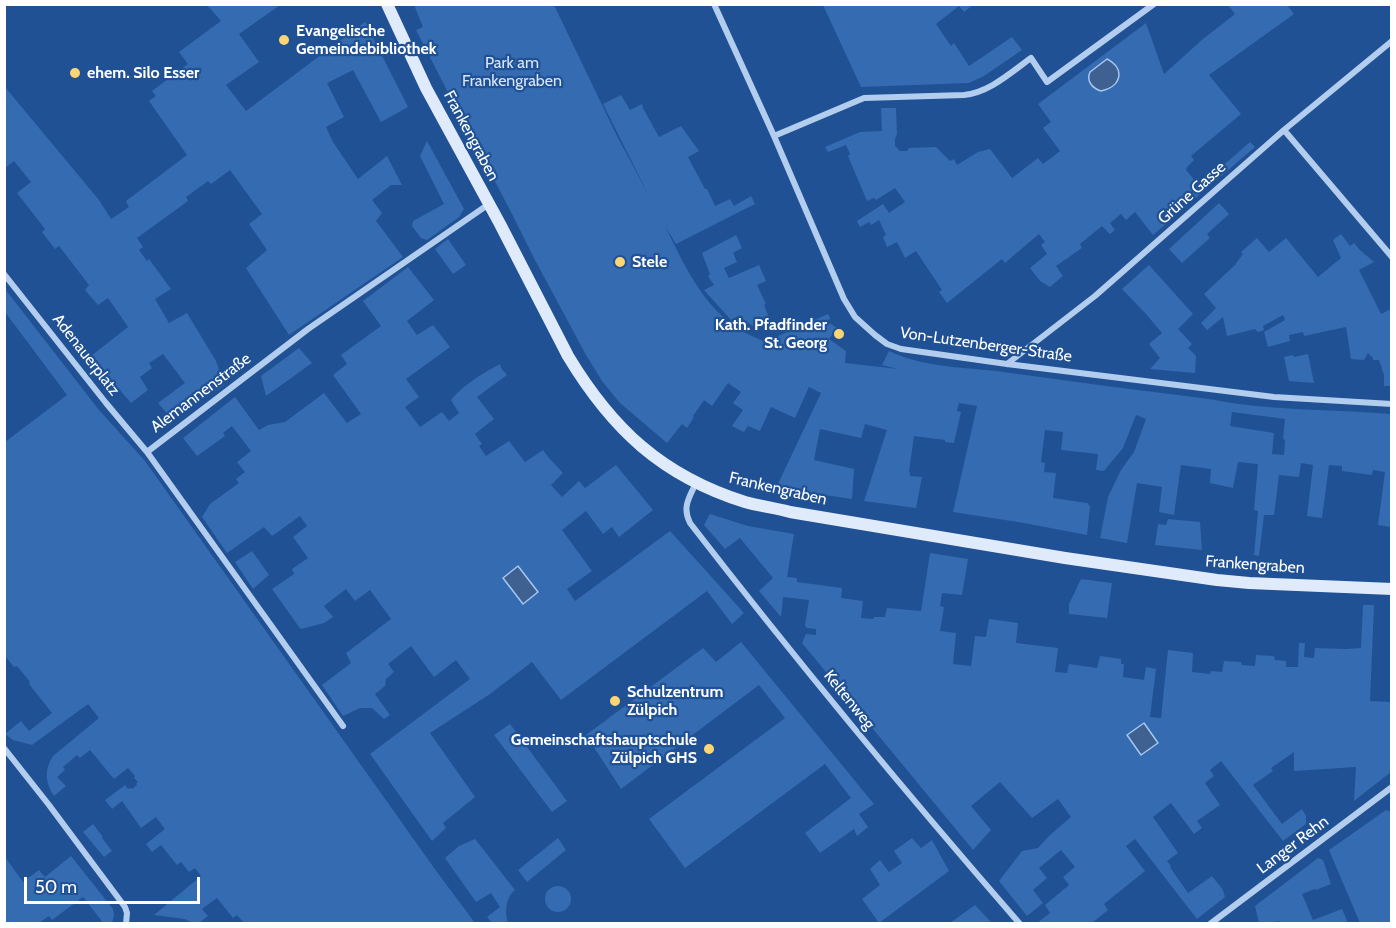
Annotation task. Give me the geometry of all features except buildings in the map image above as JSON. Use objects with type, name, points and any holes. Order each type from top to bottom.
[{"type":"street","name":"Frankengraben","points":[[387,4],[426,88],[568,356],[598,402],[621,428],[641,447],[696,483],[715,492],[747,502],[790,512],[1065,558],[1238,582],[1392,589]]},
{"type":"street","name":"Von-Lutzenberger-Straße","points":[[714,4],[844,299],[855,317],[888,344],[915,351],[1007,364],[1275,397],[1392,404]]},
{"type":"street","points":[[774,136],[864,98],[977,93],[1031,58],[1047,82],[1154,4]]},
{"type":"street","name":"Grüne Gasse","points":[[1007,364],[1095,296],[1284,130],[1392,41]]},
{"type":"street","points":[[1284,130],[1392,257]]},
{"type":"street","name":"Alemannenstraße","points":[[343,726],[147,452],[308,329],[489,204]]},
{"type":"street","name":"Adenauerplatz","points":[[4,274],[106,404],[147,452]]},
{"type":"street","name":"Keltenweg","points":[[696,483],[687,504],[686,513],[690,523],[940,832],[1020,924]]},
{"type":"street","points":[[4,748],[50,805],[125,907],[126,924]]},
{"type":"street","name":"Langer Rehn","points":[[1210,924],[1392,787]]},
{"type":"green space","points":[[207,5],[280,5],[239,34],[259,62],[226,85],[246,111],[365,22],[408,107],[381,122],[353,70],[327,83],[344,117],[326,127],[333,142],[358,179],[387,156],[402,185],[391,185],[372,200],[382,213],[376,221],[403,257],[289,335],[246,268],[267,250],[249,224],[262,214],[230,170],[211,184],[208,181],[186,197],[188,201],[137,238],[143,247],[139,250],[147,261],[149,259],[171,289],[155,299],[169,323],[187,313],[216,361],[224,385],[173,420],[158,403],[185,383],[163,354],[149,363],[152,368],[140,377],[148,390],[131,403],[91,356],[128,327],[108,298],[98,305],[85,290],[89,285],[59,246],[55,249],[42,232],[45,229],[17,193],[31,182],[14,161],[5,168],[5,87],[99,200],[111,219],[129,207],[126,201],[187,155],[149,101],[156,96],[152,91],[188,64],[179,52],[221,21]]},
{"type":"green space","name":"Park am Frankengraben","points":[[414,5],[554,5],[616,134],[649,196],[603,104],[621,95],[630,110],[642,104],[659,137],[681,126],[699,151],[688,157],[715,206],[730,199],[734,206],[751,196],[755,204],[676,244],[665,226],[687,270],[705,297],[728,321],[748,334],[771,344],[767,341],[828,314],[830,318],[828,322],[837,328],[829,339],[846,351],[845,363],[898,369],[882,365],[889,351],[941,366],[996,371],[1232,403],[1277,408],[1391,414],[1391,527],[1378,525],[1385,472],[1373,470],[1372,475],[1342,471],[1342,466],[1329,465],[1322,518],[1307,516],[1313,465],[1301,463],[1299,477],[1279,475],[1274,515],[1264,515],[1259,556],[1254,555],[1258,511],[1254,510],[1258,464],[1238,462],[1233,488],[1210,483],[1211,469],[1181,465],[1174,515],[1159,512],[1162,487],[1137,483],[1127,543],[1100,538],[1108,497],[1121,470],[1134,452],[1146,419],[1136,415],[1123,448],[1104,471],[1096,470],[1098,454],[1061,450],[1063,432],[1045,430],[1041,462],[1045,463],[1044,472],[1056,473],[1053,498],[1087,503],[1090,506],[1087,535],[953,512],[977,406],[959,403],[957,411],[961,412],[954,443],[914,436],[909,471],[910,476],[922,477],[916,508],[864,501],[887,430],[865,424],[861,438],[820,429],[814,460],[854,469],[852,499],[776,488],[821,393],[809,387],[795,418],[771,407],[760,431],[748,426],[744,432],[732,426],[743,410],[733,403],[741,392],[728,383],[712,406],[704,400],[687,428],[682,424],[667,443],[620,403],[602,381],[586,355],[416,30],[423,27]],"holes":[[[1232,412],[1285,419],[1284,455],[1272,454],[1274,433],[1230,426]]]},
{"type":"green space","points":[[823,5],[973,5],[964,12],[959,6],[936,24],[951,46],[954,43],[969,66],[1012,37],[1022,50],[984,76],[969,83],[861,87]]},
{"type":"green space","points":[[1228,5],[1289,5],[1294,14],[1209,75],[1241,114],[1191,156],[1194,160],[1186,170],[1197,183],[1203,183],[1250,142],[1255,147],[1153,235],[1135,212],[1126,220],[1121,214],[1110,223],[1115,230],[1110,234],[1102,226],[1080,244],[1082,248],[1056,266],[1063,276],[1050,287],[1040,281],[1030,268],[1047,254],[1041,245],[1045,242],[1039,234],[1005,263],[1002,259],[947,303],[939,292],[942,290],[916,251],[905,258],[897,242],[887,247],[883,237],[886,235],[879,220],[871,225],[869,222],[860,227],[857,221],[883,204],[889,213],[905,202],[895,188],[876,200],[874,198],[867,201],[848,156],[850,154],[846,145],[828,152],[825,147],[860,132],[882,131],[881,108],[896,108],[895,146],[900,151],[907,151],[909,148],[936,147],[950,161],[954,159],[957,165],[978,152],[990,149],[1012,178],[1038,158],[1043,164],[1060,151],[1043,128],[1051,122],[1038,104],[1146,23],[1164,74],[1235,14]]},
{"type":"green space","points":[[427,141],[464,209],[459,217],[427,240],[421,238],[412,226],[413,221],[444,204],[420,156]]},
{"type":"green space","points":[[1219,203],[1229,214],[1207,234],[1210,238],[1182,263],[1169,249]]},
{"type":"green space","points":[[1341,234],[1350,246],[1354,243],[1374,262],[1359,270],[1381,314],[1391,309],[1391,386],[1384,386],[1384,375],[1379,360],[1373,360],[1368,353],[1364,360],[1351,359],[1346,327],[1304,336],[1303,332],[1289,335],[1290,341],[1268,347],[1264,332],[1285,320],[1283,315],[1263,326],[1264,330],[1258,332],[1255,329],[1227,336],[1223,317],[1207,330],[1201,323],[1216,308],[1204,294],[1235,265],[1243,254],[1241,252],[1257,238],[1269,252],[1286,238],[1318,277],[1341,258],[1333,240]]},
{"type":"green space","points":[[736,235],[742,248],[733,253],[737,262],[724,268],[729,278],[759,265],[766,281],[757,285],[766,304],[764,305],[770,320],[754,327],[739,316],[731,320],[704,290],[714,285],[708,276],[710,274],[702,253]]},
{"type":"green space","points":[[448,239],[466,265],[453,274],[435,249]]},
{"type":"green space","points":[[1149,265],[1193,314],[1178,329],[1192,344],[1188,348],[1196,356],[1195,373],[1150,369],[1160,358],[1149,344],[1162,333],[1122,289]]},
{"type":"green space","points":[[408,267],[434,300],[407,321],[417,335],[433,325],[450,347],[406,379],[419,397],[405,407],[420,427],[442,412],[449,421],[459,413],[451,400],[456,394],[500,364],[507,375],[477,397],[494,419],[475,434],[486,456],[509,441],[525,462],[543,450],[563,473],[551,485],[562,497],[579,481],[585,488],[616,465],[653,510],[619,537],[612,527],[603,534],[586,511],[562,530],[592,571],[567,589],[575,601],[670,531],[744,613],[732,624],[707,591],[561,700],[532,662],[490,694],[430,733],[475,797],[443,823],[446,828],[432,841],[370,754],[470,679],[456,660],[434,677],[411,646],[388,664],[394,672],[386,679],[385,686],[375,694],[390,715],[384,719],[372,708],[360,708],[343,716],[322,685],[351,663],[346,653],[391,619],[370,590],[355,601],[346,589],[324,606],[333,617],[324,623],[301,629],[272,589],[294,574],[292,569],[308,558],[293,537],[307,526],[300,516],[272,536],[264,527],[227,553],[202,517],[210,504],[239,483],[236,479],[245,472],[237,462],[251,451],[232,426],[223,433],[225,436],[197,456],[183,438],[235,397],[259,430],[268,425],[285,422],[324,393],[347,423],[361,414],[333,375],[347,364],[341,355],[381,326],[363,301]]},
{"type":"green space","points":[[5,289],[99,410],[145,461],[475,923],[244,923],[237,915],[233,918],[217,898],[202,909],[208,916],[199,923],[194,924],[185,919],[154,915],[201,876],[195,868],[189,872],[181,862],[177,865],[161,845],[152,852],[146,844],[165,829],[156,817],[141,828],[122,801],[112,809],[105,800],[125,785],[128,789],[132,789],[137,785],[135,776],[128,768],[114,779],[90,750],[80,758],[77,755],[63,767],[65,770],[57,777],[66,786],[54,796],[49,786],[47,771],[53,756],[99,718],[88,704],[32,745],[13,740],[5,734],[21,721],[29,731],[52,713],[17,666],[14,667],[5,656],[5,442],[67,395],[5,312]]},
{"type":"green space","points":[[299,348],[312,363],[266,396],[261,376]]},
{"type":"green space","points":[[1308,354],[1314,383],[1289,381],[1284,357]]},
{"type":"green space","points":[[710,514],[748,526],[794,534],[787,577],[797,578],[797,582],[842,588],[841,598],[863,601],[861,618],[885,617],[887,608],[921,611],[930,553],[968,559],[962,595],[942,593],[940,606],[944,607],[940,631],[956,633],[953,664],[971,666],[975,636],[986,637],[989,619],[1018,623],[1016,643],[1058,648],[1055,672],[1067,673],[1069,664],[1097,668],[1100,656],[1121,659],[1121,664],[1124,664],[1123,677],[1144,680],[1146,667],[1156,669],[1150,717],[1161,718],[1168,650],[1193,653],[1192,672],[1210,674],[1211,671],[1222,672],[1224,661],[1255,666],[1256,655],[1274,656],[1275,660],[1286,661],[1286,667],[1298,667],[1299,643],[1305,643],[1304,657],[1314,658],[1315,648],[1361,648],[1363,605],[1374,605],[1370,701],[1391,702],[1391,772],[1354,801],[1356,767],[1294,771],[1294,752],[1271,768],[1273,771],[1253,785],[1282,824],[1302,809],[1306,816],[1306,824],[1283,841],[1221,761],[1210,770],[1214,776],[1205,783],[1220,805],[1197,821],[1202,828],[1194,834],[1171,803],[1153,817],[1178,853],[1167,861],[1188,893],[1212,876],[1223,890],[1225,897],[1197,919],[1135,839],[1126,846],[1145,871],[1104,904],[1108,910],[1092,923],[1037,923],[1050,913],[1045,905],[1069,885],[1063,877],[1075,867],[1061,850],[1039,868],[1047,878],[1033,890],[1043,903],[1027,916],[999,881],[1022,851],[1038,848],[1071,817],[1058,799],[1032,818],[1000,782],[971,806],[991,830],[973,850],[802,643],[806,634],[816,635],[816,629],[805,626],[809,600],[783,597],[781,617],[759,591],[773,578],[740,538],[725,549],[704,525]]},
{"type":"green space","points":[[1168,519],[1200,522],[1202,550],[1155,545],[1158,524],[1166,525]]},
{"type":"green space","points":[[252,551],[269,575],[253,589],[235,562]]},
{"type":"green space","points":[[1081,579],[1112,583],[1107,618],[1069,614],[1069,604]]},
{"type":"green space","points":[[741,642],[874,804],[859,814],[868,827],[857,836],[854,829],[820,853],[805,833],[851,798],[825,764],[685,868],[649,819],[785,718],[759,685],[621,789],[586,735],[703,648],[716,662]]},
{"type":"green space","points":[[510,724],[567,801],[552,812],[494,735]]},
{"type":"green space","points":[[1386,810],[1392,812],[1391,923],[1360,923],[1329,850]]},
{"type":"green space","points":[[93,824],[112,851],[104,857],[83,832]]},
{"type":"green space","points":[[558,838],[566,850],[527,882],[518,870]]},
{"type":"green space","points":[[912,838],[921,848],[932,840],[949,871],[879,923],[862,899],[880,885],[870,869],[880,860],[889,872],[902,863],[894,851]]},
{"type":"green space","points":[[475,839],[515,890],[509,897],[507,906],[508,923],[492,923],[487,917],[500,907],[491,893],[476,902],[445,858],[459,846]]},
{"type":"green space","points":[[71,856],[113,909],[112,923],[101,923],[83,897],[52,920],[49,916],[39,923],[5,923],[5,857],[23,882],[39,870],[45,877]]},
{"type":"green space","points":[[1318,858],[1323,860],[1331,884],[1302,894],[1313,920],[1342,909],[1348,923],[1280,924],[1279,921],[1259,923],[1255,906]]},
{"type":"green space","points":[[558,886],[567,890],[571,899],[567,908],[558,912],[549,908],[545,899],[549,890]]},
{"type":"green space","points":[[975,905],[992,923],[950,923]]},
{"type":"shaded area","points":[[1107,59],[1117,68],[1119,77],[1113,86],[1101,91],[1091,84],[1089,75]]},
{"type":"shaded area","points":[[518,566],[538,592],[523,604],[503,578]]},
{"type":"shaded area","points":[[1144,723],[1158,743],[1141,755],[1127,735]]},
{"type":"place","name":"Evangelische Gemeindebibliothek","points":[[284,40]]},
{"type":"place","name":"ehem. Silo Esser","points":[[75,73]]},
{"type":"place","name":"Stele","points":[[620,262]]},
{"type":"place","name":"Kath. Pfadfinder St. Georg","points":[[839,334]]},
{"type":"place","name":"Schulzentrum Zülpich","points":[[615,701]]},
{"type":"place","name":"Gemeinschaftshauptschule Zülpich GHS","points":[[709,749]]}]
